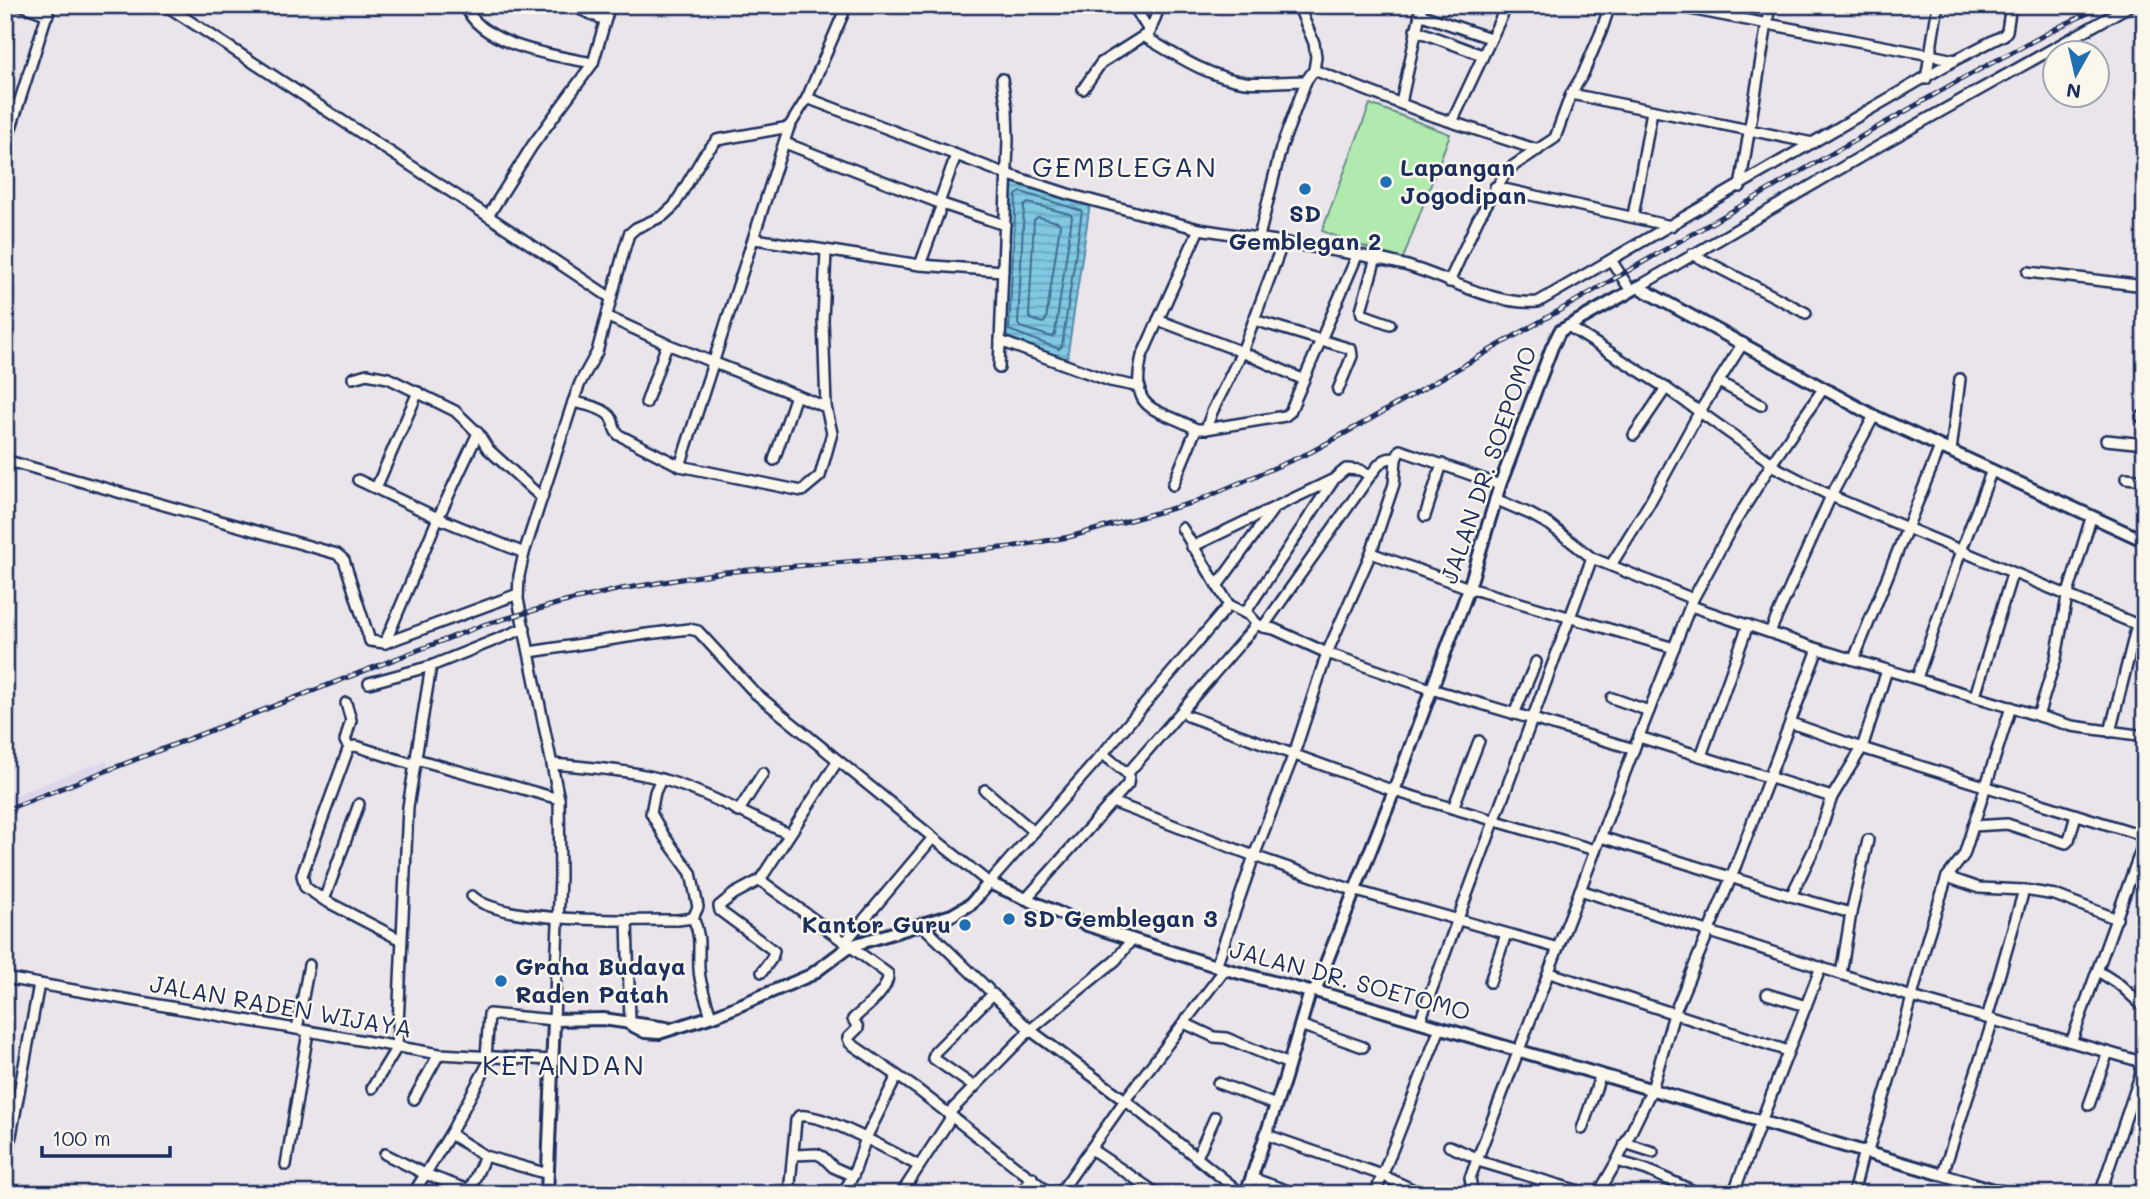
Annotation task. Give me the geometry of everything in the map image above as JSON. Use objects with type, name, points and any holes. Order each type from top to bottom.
[{"type":"street","points":[[5,148],[7,133],[49,10],[21,5]]},
{"type":"street","points":[[165,5],[611,298]]},
{"type":"street","points":[[465,5],[472,17],[486,29],[510,42],[528,49],[593,63]]},
{"type":"street","points":[[570,5],[606,20]]},
{"type":"street","points":[[488,216],[532,146],[593,63],[610,5]]},
{"type":"street","points":[[680,466],[789,127],[807,99],[847,5]]},
{"type":"street","points":[[1133,5],[1147,34],[1190,63],[1226,78],[1247,82],[1306,80]]},
{"type":"street","points":[[1083,89],[1101,63],[1147,34],[1160,5]]},
{"type":"street","points":[[1259,237],[1281,148],[1306,80],[1314,70],[1314,43],[1298,5]]},
{"type":"street","points":[[1452,122],[1507,5]]},
{"type":"street","points":[[1449,282],[1495,187],[1515,162],[1555,138],[1610,5]]},
{"type":"street","points":[[1669,5],[1955,60]]},
{"type":"street","points":[[1740,187],[1770,5]]},
{"type":"street","points":[[807,99],[1006,174],[1068,194],[1199,229],[1376,258],[1414,268],[1463,288],[1517,301],[1538,302],[1955,60],[2004,35],[2011,5]]},
{"type":"street","points":[[1634,289],[2132,5]]},
{"type":"street","points":[[1926,79],[1936,6]]},
{"type":"street","points":[[1401,103],[1421,10],[1490,38]]},
{"type":"street","points":[[1415,30],[1482,55]]},
{"type":"street","points":[[1314,70],[1452,122],[1538,150]]},
{"type":"street","points":[[999,368],[1007,119],[1002,79]]},
{"type":"street","points":[[1571,94],[1813,143]]},
{"type":"street","points":[[1633,216],[1652,111]]},
{"type":"street","points":[[547,1194],[558,918],[559,799],[518,594],[524,553],[573,402],[597,352],[629,234],[663,216],[674,206],[712,144],[729,136],[789,127]]},
{"type":"street","points":[[785,143],[941,204],[1005,225]]},
{"type":"street","points":[[920,265],[956,155]]},
{"type":"street","points":[[1495,187],[1671,226]]},
{"type":"street","points":[[1199,229],[1142,356],[1139,370],[1140,387],[1146,405],[1201,429],[1286,416],[1290,412],[1357,256]]},
{"type":"street","points":[[755,239],[920,265],[1003,271]]},
{"type":"street","points":[[1173,485],[1242,352],[1283,242]]},
{"type":"street","points":[[573,402],[589,405],[607,414],[615,432],[680,466],[802,491],[820,476],[832,433],[825,407],[822,320],[826,251]]},
{"type":"street","points":[[1692,254],[1806,313]]},
{"type":"street","points":[[1376,258],[1361,310],[1362,314],[1390,324]]},
{"type":"street","points":[[1611,260],[1634,289],[1743,343],[1874,416],[2145,541]]},
{"type":"street","points":[[2028,272],[2145,286]]},
{"type":"street","name":"JALAN DR. SOEPOMO","points":[[1244,1194],[1267,1135],[1300,1025],[1394,791],[1469,588],[1495,499],[1552,346],[1560,331],[1634,289]]},
{"type":"street","points":[[607,317],[825,407]]},
{"type":"street","points":[[1158,320],[1303,379]]},
{"type":"street","points":[[1254,320],[1351,349],[1353,352],[1338,390]]},
{"type":"street","points":[[1568,326],[1666,387],[1772,464],[1830,496],[2141,627],[2110,732]]},
{"type":"street","points":[[1000,341],[1110,381],[1140,387]]},
{"type":"street","points":[[1611,565],[1649,504],[1700,411],[1743,343]]},
{"type":"street","points":[[646,403],[667,344]]},
{"type":"street","points":[[353,378],[368,374],[388,378],[455,411],[478,433],[488,449],[542,498]]},
{"type":"street","points":[[1854,659],[1906,528],[1946,449],[1960,379]]},
{"type":"street","points":[[1719,382],[1761,405]]},
{"type":"street","points":[[1634,435],[1666,387]]},
{"type":"street","points":[[1473,1194],[1470,1178],[1692,603],[1732,527],[1823,389]]},
{"type":"street","points":[[376,488],[418,392]]},
{"type":"street","points":[[774,460],[796,395]]},
{"type":"street","points":[[1770,632],[1830,496],[1874,416]]},
{"type":"street","points":[[385,643],[438,518],[478,433]]},
{"type":"street","points":[[2106,440],[2145,443]]},
{"type":"street","points":[[1059,1194],[1125,1100],[1184,1023],[1220,967],[1254,856],[1294,754],[1327,653],[1371,553],[1394,484],[1396,459],[1400,450],[1500,485]]},
{"type":"street","points":[[1127,774],[1260,626],[1370,476],[1383,461],[1392,457],[1396,459]]},
{"type":"street","points":[[5,460],[337,554],[344,560],[369,640],[385,643],[518,594]]},
{"type":"street","points":[[1425,516],[1442,464]]},
{"type":"street","points":[[1192,547],[1334,479],[1350,468],[1370,476]]},
{"type":"street","points":[[1917,678],[1961,551],[1993,470]]},
{"type":"street","points":[[2126,478],[2145,480]]},
{"type":"street","points":[[1245,613],[1334,479]]},
{"type":"street","points":[[358,480],[438,518],[524,553]]},
{"type":"street","points":[[1495,499],[1550,526],[1592,558],[1748,625],[2072,726],[2145,736]]},
{"type":"street","points":[[1217,586],[1275,507]]},
{"type":"street","points":[[2038,716],[2056,658],[2067,597],[2091,518]]},
{"type":"street","points":[[1182,528],[1229,605],[1245,613],[1260,626],[1274,629],[1327,653],[1431,689],[1634,749]]},
{"type":"street","points":[[1371,553],[1469,588],[1674,648]]},
{"type":"street","points":[[1420,1021],[1592,558]]},
{"type":"street","points":[[1975,696],[2012,574]]},
{"type":"street","points":[[848,943],[922,925],[965,908],[1103,754],[1229,605]]},
{"type":"street","points":[[1701,755],[1748,625]]},
{"type":"street","points":[[369,683],[431,666],[525,628]]},
{"type":"street","points":[[530,652],[647,634],[689,629],[698,631],[755,693],[989,883]]},
{"type":"street","points":[[1598,1194],[1652,1088],[1674,1014],[1731,878],[1818,649]]},
{"type":"street","points":[[1514,714],[1536,662]]},
{"type":"street","points":[[372,1088],[397,1047],[408,807],[431,666]]},
{"type":"street","points":[[1791,896],[1815,846],[1832,797],[1861,748],[1887,670]]},
{"type":"street","points":[[1612,698],[1649,711]]},
{"type":"street","points":[[346,703],[351,720],[345,741],[349,747]]},
{"type":"street","points":[[1853,1194],[1947,877],[1962,859],[2011,707]]},
{"type":"street","points":[[1188,716],[1394,791],[1595,850]]},
{"type":"street","points":[[1791,723],[1861,748],[2145,837],[2072,1040]]},
{"type":"street","points":[[1639,737],[1832,797]]},
{"type":"street","points":[[1453,808],[1479,741]]},
{"type":"street","points":[[349,747],[356,746],[559,799]]},
{"type":"street","points":[[349,747],[302,875],[304,887],[401,940]]},
{"type":"street","points":[[1026,899],[1128,784],[1130,777],[1103,754]]},
{"type":"street","points":[[762,972],[774,951],[719,908],[720,903],[760,880],[837,762]]},
{"type":"street","points":[[553,764],[661,779],[687,788],[789,835]]},
{"type":"street","points":[[738,812],[763,773]]},
{"type":"street","points":[[661,779],[651,813],[691,873],[698,907],[693,918],[700,945],[699,970],[711,1017]]},
{"type":"street","points":[[985,790],[1034,832]]},
{"type":"street","points":[[1112,802],[1353,890],[1558,948]]},
{"type":"street","points":[[324,900],[359,804]]},
{"type":"street","points":[[1973,826],[2007,824],[2066,843],[2070,840],[2076,815]]},
{"type":"street","points":[[1601,837],[1851,913]]},
{"type":"street","points":[[413,1194],[450,1134],[489,1058],[489,1014],[554,1020],[590,1018],[628,1022],[645,1032],[659,1033],[711,1017],[811,975],[848,943],[932,839]]},
{"type":"street","points":[[1841,974],[1851,913],[1868,840]]},
{"type":"street","points":[[1947,877],[1979,888],[2024,890],[2055,895],[2117,919]]},
{"type":"street","points":[[760,880],[885,970],[889,977],[878,995],[853,1019],[858,1028],[848,1041],[950,1115],[1051,1194]]},
{"type":"street","name":"JALAN DR. SOETOMO","points":[[989,883],[1069,919],[1220,967],[1521,1050],[2008,1194]]},
{"type":"street","points":[[1580,890],[1912,997],[2072,1040],[2135,1060],[2139,1063],[2141,1073],[2100,1194]]},
{"type":"street","points":[[1943,1173],[1990,1019],[2024,890]]},
{"type":"street","points":[[472,897],[479,904],[499,911],[558,918],[693,918]]},
{"type":"street","points":[[626,920],[628,1022]]},
{"type":"street","points":[[922,925],[988,989]]},
{"type":"street","points":[[1490,982],[1506,934]]},
{"type":"street","points":[[901,1194],[950,1115],[973,1086],[1030,1030],[1116,960],[1132,939]]},
{"type":"street","points":[[296,1029],[309,965]]},
{"type":"street","points":[[1733,1194],[1821,967]]},
{"type":"street","points":[[2098,971],[2120,985],[2145,1007]]},
{"type":"street","points":[[1550,973],[1788,1051]]},
{"type":"street","name":"JALAN RADEN WIJAYA","points":[[5,978],[439,1054],[551,1060]]},
{"type":"street","points":[[5,1168],[39,984]]},
{"type":"street","points":[[973,1086],[933,1058],[935,1052],[993,994],[1030,1030],[1125,1100],[1244,1194]]},
{"type":"street","points":[[1767,995],[1805,1006]]},
{"type":"street","points":[[1184,1023],[1214,1037],[1226,1038],[1289,1064]]},
{"type":"street","points":[[1300,1025],[1363,1047]]},
{"type":"street","points":[[1375,1194],[1440,1028]]},
{"type":"street","points":[[286,1165],[308,1031]]},
{"type":"street","points":[[2089,1105],[2108,1052]]},
{"type":"street","points":[[414,1100],[439,1054]]},
{"type":"street","points":[[1582,1129],[1601,1074]]},
{"type":"street","points":[[842,1194],[853,1176],[866,1138],[897,1076]]},
{"type":"street","points":[[1218,1083],[1276,1105]]},
{"type":"street","points":[[789,1194],[796,1120],[799,1116],[812,1116],[866,1138],[919,1166]]},
{"type":"street","points":[[1197,1157],[1215,1117]]},
{"type":"street","points":[[450,1134],[485,1156],[548,1174]]},
{"type":"street","points":[[1267,1135],[1382,1175],[1412,1189]]},
{"type":"street","points":[[1625,1143],[1653,1152]]},
{"type":"street","points":[[1449,1146],[1479,1160],[1589,1194]]},
{"type":"street","points":[[1091,1149],[1158,1194]]},
{"type":"street","points":[[384,1154],[425,1174],[466,1189],[471,1187],[485,1156]]},
{"type":"street","points":[[794,1155],[817,1154],[833,1167],[853,1176]]},
{"type":"street","points":[[1617,1161],[1647,1170],[1699,1194]]},
{"type":"street","points":[[1021,1194],[1032,1177]]},
{"type":"street","points":[[1252,1178],[1297,1194]]},
{"type":"shaded area","points":[[106,760],[111,773],[5,814],[5,799]]},
{"type":"green space","name":"Lapangan Jogodipan","points":[[1370,104],[1450,134],[1402,261],[1322,231]]},
{"type":"water","points":[[1010,182],[1090,204],[1067,359],[1001,337]]},
{"type":"railway","points":[[5,810],[483,625],[560,603],[621,589],[724,572],[1010,547],[1069,537],[1195,502],[1311,452],[1958,81],[2105,5]]},
{"type":"place","name":"Lapangan Jogodipan","points":[[1386,182]]},
{"type":"place","name":"SD Gemblegan 2","points":[[1305,189]]},
{"type":"place","name":"SD Gemblegan 3","points":[[1009,919]]},
{"type":"place","name":"Kantor Guru","points":[[965,925]]},
{"type":"place","name":"Graha Budaya Raden Patah","points":[[501,981]]},
{"type":"district","name":"GEMBLEGAN","points":[[1125,167]]},
{"type":"district","name":"KETANDAN","points":[[564,1065]]}]
